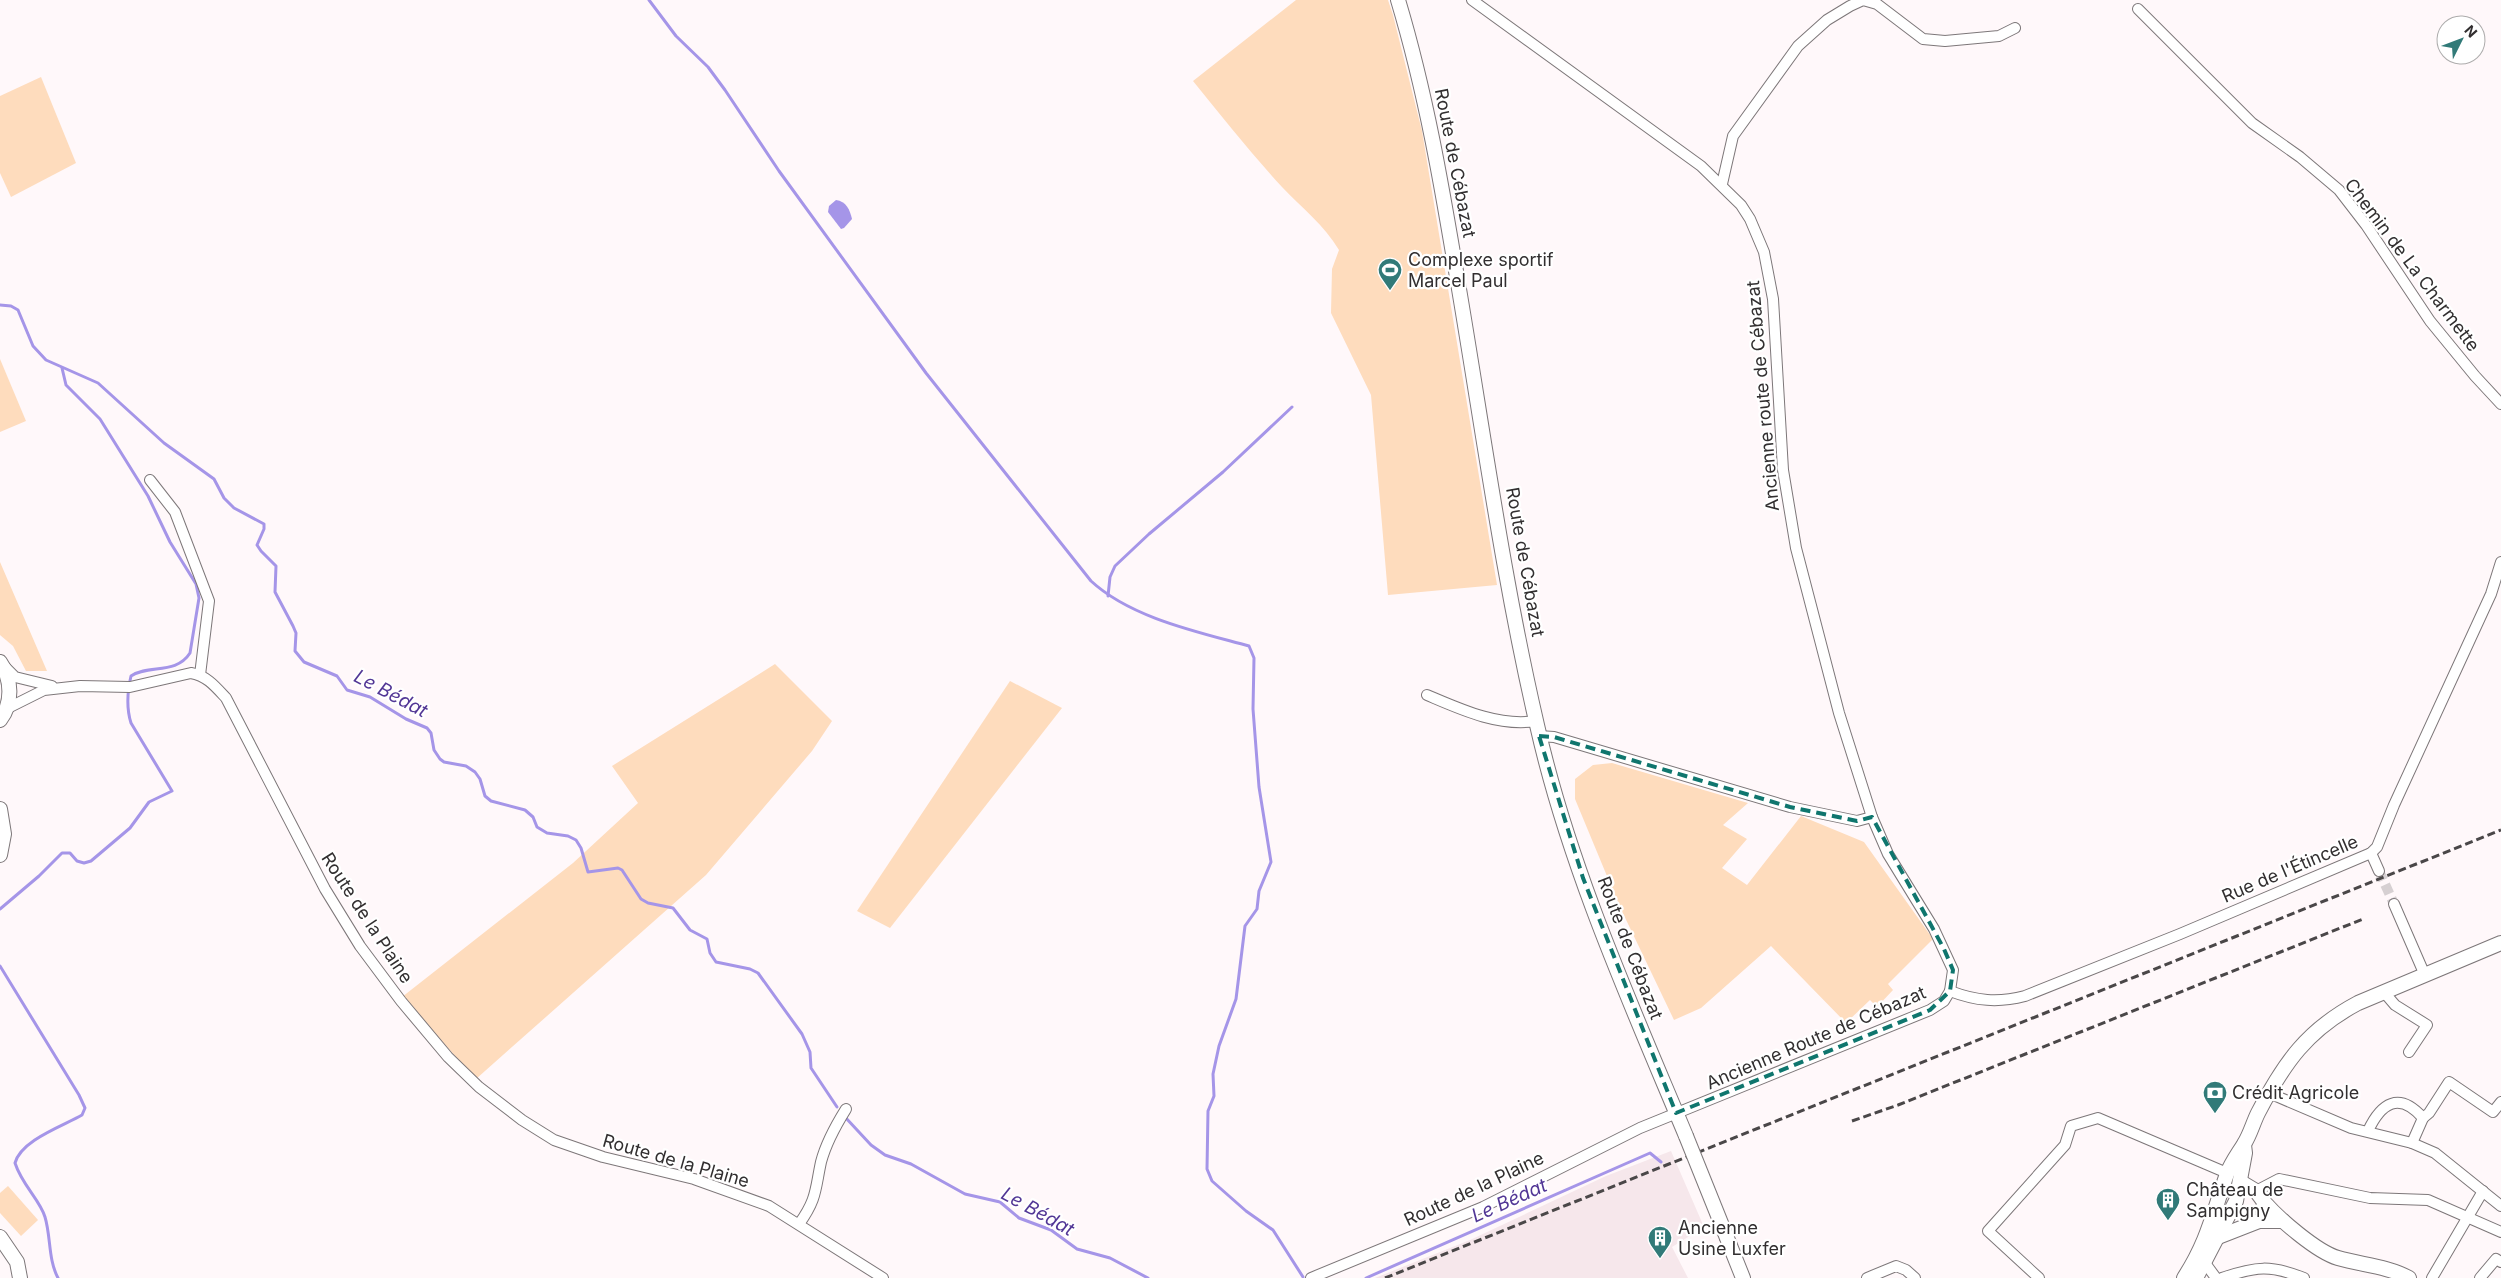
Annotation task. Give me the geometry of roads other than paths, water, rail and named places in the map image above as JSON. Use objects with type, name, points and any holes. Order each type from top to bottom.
[{"type":"main road","name":"Route de Cébazat","points":[[1398,0],[1429,121],[1510,594],[1539,736],[1560,812],[1582,878],[1743,1278]]},
{"type":"main road","points":[[1,663],[8,678],[10,694],[3,715]]},
{"type":"main road","points":[[0,809],[4,834],[0,855]]},
{"type":"main road","points":[[2424,974],[2456,955],[2501,936]]},
{"type":"main road","points":[[2196,1278],[2209,1249],[2209,1233],[2227,1173],[2244,1145],[2269,1093],[2293,1054],[2311,1034],[2336,1016],[2383,991],[2501,943]]},
{"type":"main road","points":[[2233,1225],[2246,1152],[2244,1145]]},
{"type":"main road","points":[[2223,1188],[2241,1182]]},
{"type":"main road","points":[[2241,1182],[2260,1197],[2283,1221],[2336,1257],[2373,1265],[2409,1278]]},
{"type":"main road","points":[[2259,1221],[2263,1212],[2260,1197]]},
{"type":"main road","points":[[2218,1207],[2233,1225]]},
{"type":"main road","points":[[2184,1278],[2233,1225],[2259,1221],[2283,1221]]},
{"type":"main road","points":[[0,1237],[17,1262],[20,1278]]},
{"type":"main road","points":[[0,1252],[9,1267],[11,1278]]},
{"type":"street","name":"Ancienne route de Cébazat","points":[[1472,0],[1701,166],[1722,184],[1750,219],[1764,252],[1773,299],[1783,470],[1789,515],[1839,713],[1872,817]]},
{"type":"street","points":[[1722,184],[1733,136],[1793,53],[1827,20],[1850,6],[1863,0],[1877,4],[1923,40],[1945,41],[1999,36],[2015,28]]},
{"type":"street","name":"Chemin de La Charmette","points":[[2138,9],[2252,123],[2300,157],[2339,190],[2366,225],[2430,321],[2475,376],[2501,404]]},
{"type":"street","points":[[1,663],[15,677],[61,687],[126,687],[190,673],[200,675],[209,601],[175,512],[150,480]]},
{"type":"street","name":"Rue de l'Étincelle","points":[[1950,991],[1970,998],[1989,1001],[2002,1001],[2025,996],[2180,934],[2371,853],[2377,847],[2394,805],[2491,594],[2501,562]]},
{"type":"street","name":"Route de la Plaine","points":[[200,675],[212,682],[226,698],[321,881],[360,946],[406,1008],[448,1057],[479,1086],[522,1120],[554,1140],[594,1154],[694,1179],[738,1193],[769,1206],[883,1278]]},
{"type":"street","points":[[3,715],[31,695],[61,687]]},
{"type":"street","points":[[1427,695],[1461,709],[1501,721],[1518,723],[1536,722]]},
{"type":"street","points":[[1539,736],[1554,737],[1790,807],[1857,820],[1872,817]]},
{"type":"street","name":"Ancienne Route de Cébazat","points":[[1676,1113],[1930,1010],[1944,1001],[1950,991],[1953,970],[1944,949],[1888,854],[1872,817]]},
{"type":"street","points":[[2371,853],[2379,871]]},
{"type":"street","points":[[2394,904],[2424,974]]},
{"type":"street","points":[[2383,991],[2395,1005],[2427,1025],[2409,1052]]},
{"type":"street","points":[[2412,1143],[2423,1118],[2429,1113],[2449,1082],[2493,1112],[2501,1102]]},
{"type":"street","points":[[2269,1093],[2351,1128],[2412,1143],[2435,1153],[2501,1206]]},
{"type":"street","points":[[2368,1131],[2386,1105],[2394,1102],[2404,1105],[2423,1118]]},
{"type":"street","points":[[799,1224],[815,1198],[821,1161],[832,1133],[846,1109]]},
{"type":"street","name":"Route de la Plaine","points":[[1311,1278],[1483,1207],[1676,1113]]},
{"type":"street","points":[[2033,1276],[1988,1231],[2065,1145],[2071,1126],[2098,1118],[2227,1173]]},
{"type":"street","points":[[2260,1197],[2279,1179],[2370,1198],[2428,1200],[2501,1232]]},
{"type":"street","points":[[2432,1278],[2483,1191]]},
{"type":"street","points":[[2209,1249],[2216,1278]]},
{"type":"street","points":[[2480,1278],[2496,1259],[2501,1262]]},
{"type":"street","points":[[1867,1278],[1896,1266],[1906,1270],[1915,1278]]},
{"type":"street","points":[[2222,1278],[2248,1268],[2265,1267],[2282,1269],[2304,1278]]},
{"type":"waterway","points":[[649,0],[676,36],[708,67],[779,171],[926,373],[1091,581],[1107,594],[1145,614],[1187,629],[1249,646],[1254,658],[1253,709],[1259,787],[1271,862],[1259,891],[1257,909],[1245,926],[1236,999],[1219,1046],[1213,1074],[1214,1096],[1208,1111],[1207,1169],[1212,1181],[1246,1211],[1273,1230],[1303,1277]]},
{"type":"waterway","name":"Le Bédat","points":[[0,305],[11,306],[18,310],[33,346],[46,360],[98,383],[164,443],[214,479],[224,498],[234,508],[264,524],[264,529],[257,545],[276,566],[275,592],[296,633],[295,651],[304,662],[337,676],[347,690],[370,697],[406,719],[427,728],[431,733],[434,750],[440,759],[444,762],[466,766],[475,772],[480,779],[485,796],[491,801],[525,810],[533,817],[537,827],[547,833],[568,836],[576,840],[581,848],[588,872],[618,868],[622,870],[641,899],[648,903],[673,908],[690,930],[707,939],[710,953],[716,962],[750,969],[758,973],[802,1034],[810,1052],[811,1068],[837,1107]]},
{"type":"waterway","points":[[0,909],[39,876],[62,853],[70,853],[77,861],[84,863],[91,861],[130,828],[149,802],[172,791],[131,723],[128,706],[129,688],[131,676],[146,670],[170,667],[184,660],[190,653],[199,598],[196,584],[170,542],[148,496],[100,419],[66,385],[62,368]]},
{"type":"waterway","points":[[1108,596],[1110,577],[1115,566],[1149,534],[1223,472],[1292,407]]},
{"type":"waterway","points":[[0,966],[79,1095],[85,1108],[82,1115],[44,1134],[25,1147],[15,1163],[22,1178],[43,1211],[51,1256],[58,1278]]},
{"type":"waterway","name":"Le Bédat","points":[[845,1117],[871,1145],[885,1155],[911,1164],[965,1194],[1000,1202],[1019,1218],[1051,1230],[1077,1249],[1110,1258],[1148,1278]]},
{"type":"waterway","name":"Le Bédat","points":[[1366,1278],[1650,1153],[1661,1162]]},
{"type":"tunnel","points":[[2379,871],[2394,904]]},
{"type":"railway","points":[[1385,1278],[2501,830]]},
{"type":"railway","points":[[1852,1121],[1898,1105],[2363,919]]},
{"type":"place","name":"Complexe sportif Marcel Paul","points":[[1390,291]]},
{"type":"place","name":"Crédit Agricole","points":[[2215,1114]]},
{"type":"place","name":"Château de Sampigny","points":[[2168,1221]]},
{"type":"place","name":"Ancienne Usine Luxfer","points":[[1660,1259]]}]
